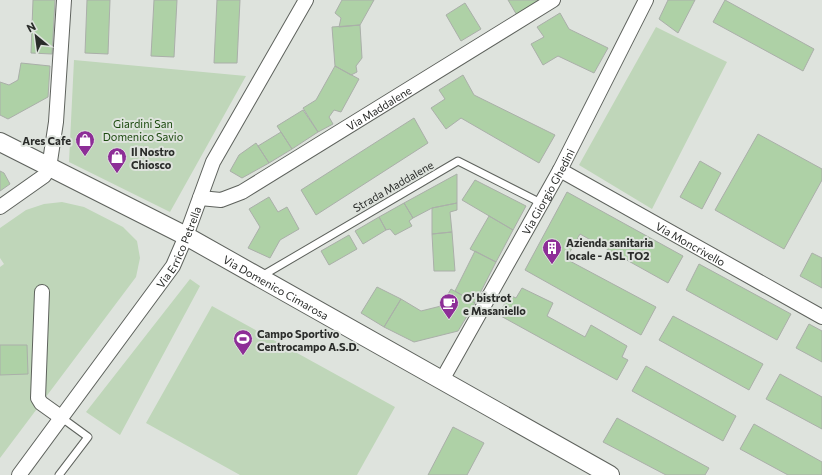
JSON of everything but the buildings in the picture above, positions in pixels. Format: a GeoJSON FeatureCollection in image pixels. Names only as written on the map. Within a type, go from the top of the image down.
{"type":"FeatureCollection","features":[{"type":"Feature","properties":{"kind":"street"},"geometry":{"type":"LineString","coordinates":[[0,207],[44,176],[49,168],[56,122],[64,0]]}},
{"type":"Feature","properties":{"kind":"street","name":"Via Errico Petrella"},"geometry":{"type":"LineString","coordinates":[[19,475],[173,266],[186,236],[213,162],[306,0]]}},
{"type":"Feature","properties":{"kind":"street","name":"Via Maddalene"},"geometry":{"type":"LineString","coordinates":[[200,198],[221,200],[242,192],[553,0]]}},
{"type":"Feature","properties":{"kind":"street","name":"Via Giorgio Ghedini"},"geometry":{"type":"LineString","coordinates":[[442,380],[560,170],[646,0]]}},
{"type":"Feature","properties":{"kind":"street","name":"Via Domenico Cimarosa"},"geometry":{"type":"LineString","coordinates":[[0,142],[186,236],[610,475]]}},
{"type":"Feature","properties":{"kind":"street","name":"Via Moncrivello"},"geometry":{"type":"LineString","coordinates":[[560,170],[822,317]]}},
{"type":"Feature","properties":{"kind":"street"},"geometry":{"type":"LineString","coordinates":[[42,292],[38,398],[41,403],[62,418]]}},
{"type":"Feature","properties":{"kind":"lane","name":"Strada Maddalene"},"geometry":{"type":"LineString","coordinates":[[260,277],[458,161],[542,202]]}},
{"type":"Feature","properties":{"kind":"lane"},"geometry":{"type":"LineString","coordinates":[[59,475],[88,437],[62,418]]}},
{"type":"Feature","properties":{"kind":"green space"},"geometry":{"type":"Polygon","coordinates":[[[656,27],[727,62],[652,209],[579,165],[656,27]]]}},
{"type":"Feature","properties":{"kind":"green space","name":"Giardini San Domenico Savio"},"geometry":{"type":"Polygon","coordinates":[[[74,60],[246,76],[170,212],[69,162],[74,60]]]}},
{"type":"Feature","properties":{"kind":"green space"},"geometry":{"type":"Polygon","coordinates":[[[62,202],[84,207],[123,227],[137,241],[140,258],[136,277],[0,458],[0,267],[4,264],[0,258],[0,228],[26,210],[44,204],[62,202]]]}},
{"type":"Feature","properties":{"kind":"green space"},"geometry":{"type":"Polygon","coordinates":[[[190,279],[200,286],[120,435],[86,412],[190,279]]]}},
{"type":"Feature","properties":{"kind":"green space","name":"Campo Sportivo Centrocampo A.S.D."},"geometry":{"type":"Polygon","coordinates":[[[212,306],[395,407],[357,475],[240,475],[146,423],[212,306]]]}},
{"type":"Feature","properties":{"kind":"place","name":"Ares Cafe"},"geometry":{"type":"Point","coordinates":[85,157]}},
{"type":"Feature","properties":{"kind":"place","name":"Il Nostro Chiosco"},"geometry":{"type":"Point","coordinates":[117,174]}},
{"type":"Feature","properties":{"kind":"place","name":"Azienda sanitaria locale - ASL TO2"},"geometry":{"type":"Point","coordinates":[552,265]}},
{"type":"Feature","properties":{"kind":"place","name":"O' bistrot e Masaniello"},"geometry":{"type":"Point","coordinates":[449,320]}},
{"type":"Feature","properties":{"kind":"place","name":"Campo Sportivo Centrocampo A.S.D."},"geometry":{"type":"Point","coordinates":[243,356]}}]}
